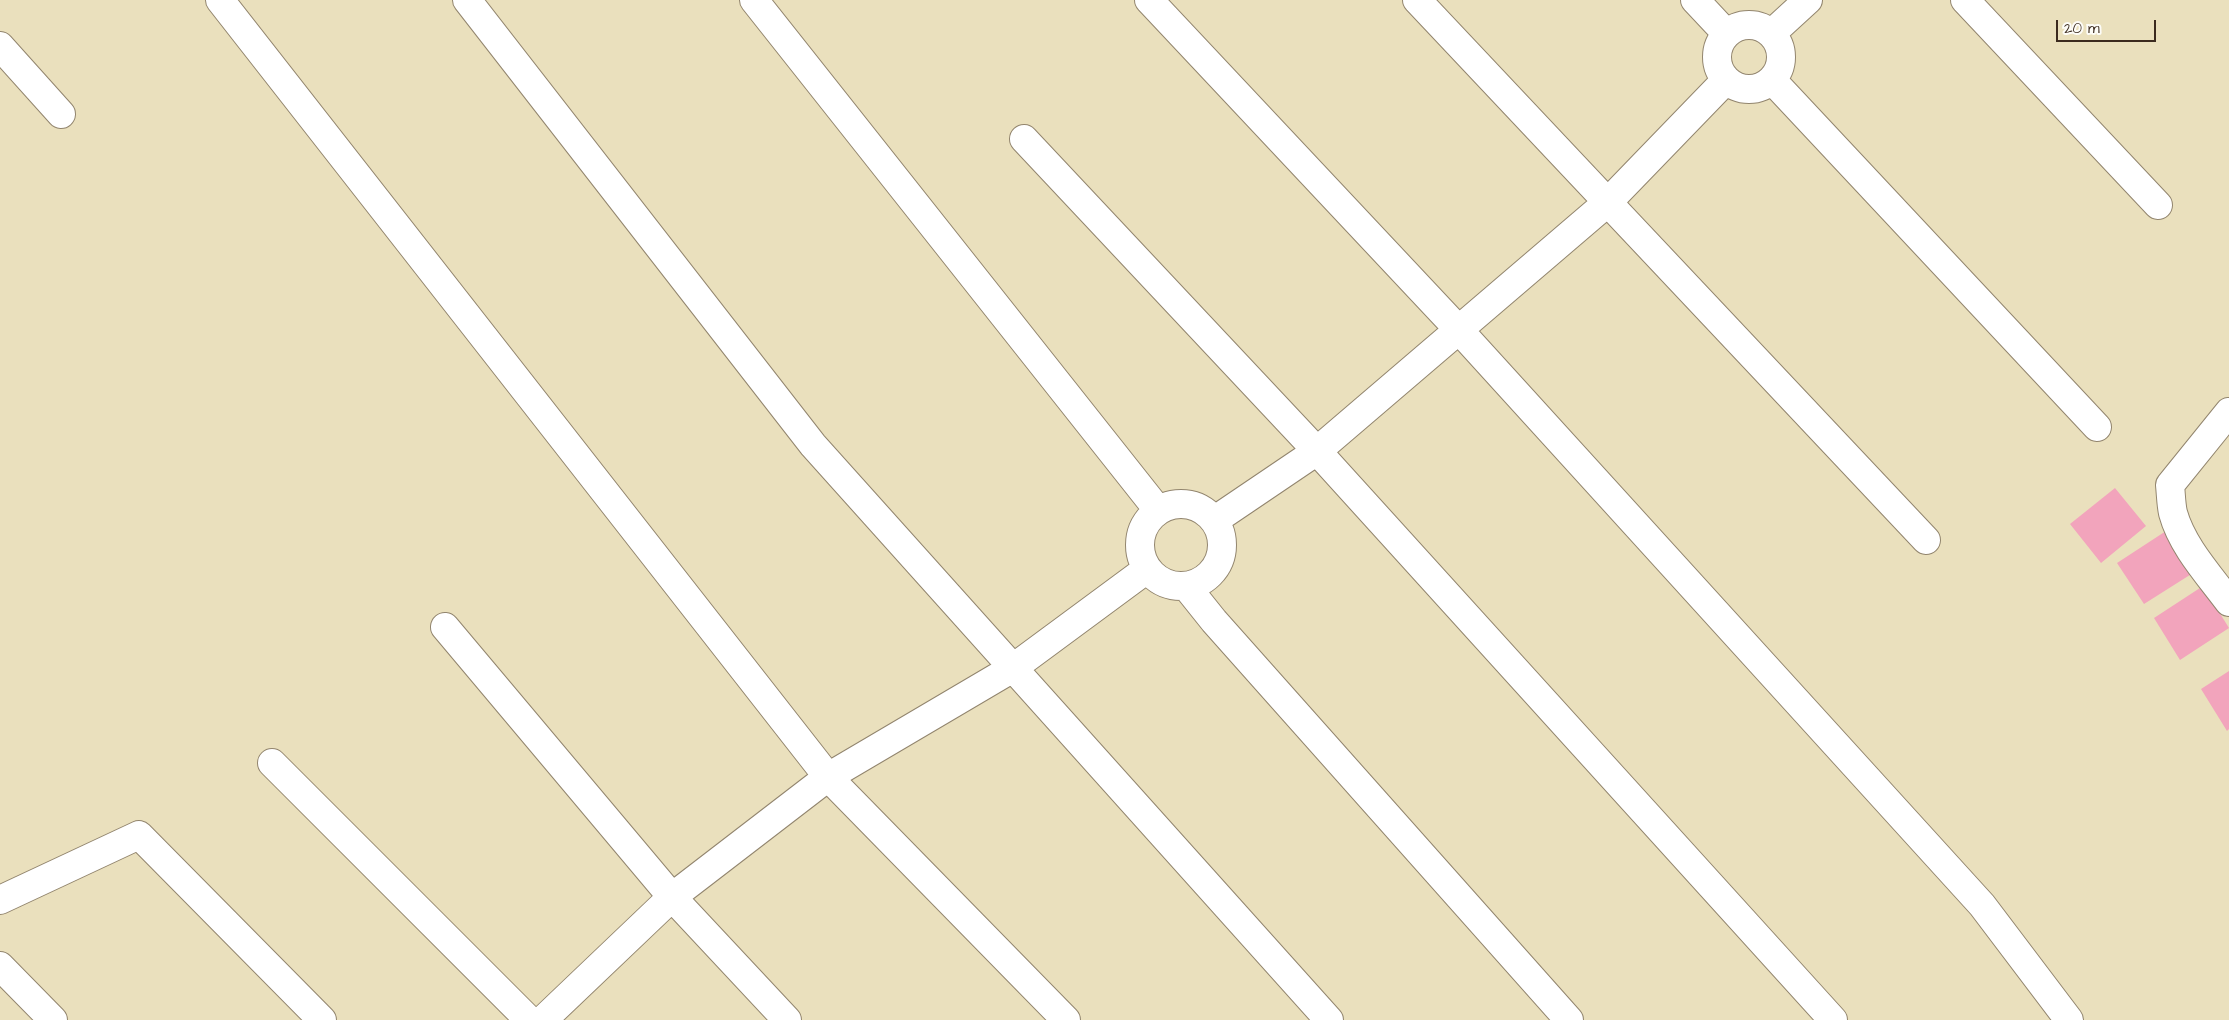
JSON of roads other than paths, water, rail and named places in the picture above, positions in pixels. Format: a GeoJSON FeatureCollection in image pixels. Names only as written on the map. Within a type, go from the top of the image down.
{"type":"FeatureCollection","features":[{"type":"Feature","properties":{"kind":"street"},"geometry":{"type":"LineString","coordinates":[[220,0],[828,777],[1066,1020]]}},
{"type":"Feature","properties":{"kind":"street"},"geometry":{"type":"LineString","coordinates":[[467,0],[813,445],[1329,1020]]}},
{"type":"Feature","properties":{"kind":"street"},"geometry":{"type":"LineString","coordinates":[[754,0],[1158,510]]}},
{"type":"Feature","properties":{"kind":"street"},"geometry":{"type":"LineString","coordinates":[[1149,0],[1458,330],[1982,905],[2069,1020]]}},
{"type":"Feature","properties":{"kind":"street"},"geometry":{"type":"LineString","coordinates":[[1417,0],[1926,540]]}},
{"type":"Feature","properties":{"kind":"street"},"geometry":{"type":"LineString","coordinates":[[1695,0],[1726,33]]}},
{"type":"Feature","properties":{"kind":"street"},"geometry":{"type":"LineString","coordinates":[[1772,33],[1808,0]]}},
{"type":"Feature","properties":{"kind":"street"},"geometry":{"type":"LineString","coordinates":[[1965,0],[2158,205]]}},
{"type":"Feature","properties":{"kind":"street"},"geometry":{"type":"LineString","coordinates":[[1749,24],[1762,26],[1772,33],[1780,44],[1782,57],[1780,70],[1772,80],[1762,87],[1749,89],[1737,87],[1726,80],[1719,69],[1717,57],[1720,44],[1726,33],[1737,27],[1749,24]]}},
{"type":"Feature","properties":{"kind":"street"},"geometry":{"type":"LineString","coordinates":[[0,46],[61,114]]}},
{"type":"Feature","properties":{"kind":"street"},"geometry":{"type":"LineString","coordinates":[[1215,520],[1317,452],[1608,202],[1726,80]]}},
{"type":"Feature","properties":{"kind":"street"},"geometry":{"type":"LineString","coordinates":[[1772,80],[2096,427]]}},
{"type":"Feature","properties":{"kind":"street"},"geometry":{"type":"LineString","coordinates":[[1024,139],[1317,452],[1833,1020]]}},
{"type":"Feature","properties":{"kind":"street"},"geometry":{"type":"LineString","coordinates":[[2229,412],[2170,485],[2172,512],[2180,529],[2193,552],[2229,602]]}},
{"type":"Feature","properties":{"kind":"street"},"geometry":{"type":"LineString","coordinates":[[1178,503],[1185,504],[1199,507],[1215,520],[1222,536],[1222,554],[1215,569],[1202,581],[1186,586],[1171,585],[1158,579],[1147,569],[1140,554],[1140,537],[1146,521],[1158,510],[1178,503]]}},
{"type":"Feature","properties":{"kind":"street"},"geometry":{"type":"LineString","coordinates":[[543,1020],[672,897],[828,777],[1013,668],[1147,569]]}},
{"type":"Feature","properties":{"kind":"street"},"geometry":{"type":"LineString","coordinates":[[1186,586],[1214,621],[1569,1020]]}},
{"type":"Feature","properties":{"kind":"street"},"geometry":{"type":"LineString","coordinates":[[446,627],[672,897],[787,1020]]}},
{"type":"Feature","properties":{"kind":"street"},"geometry":{"type":"LineString","coordinates":[[272,763],[529,1020]]}},
{"type":"Feature","properties":{"kind":"street"},"geometry":{"type":"LineString","coordinates":[[0,900],[138,835],[322,1020]]}},
{"type":"Feature","properties":{"kind":"street"},"geometry":{"type":"LineString","coordinates":[[0,966],[53,1020]]}}]}
